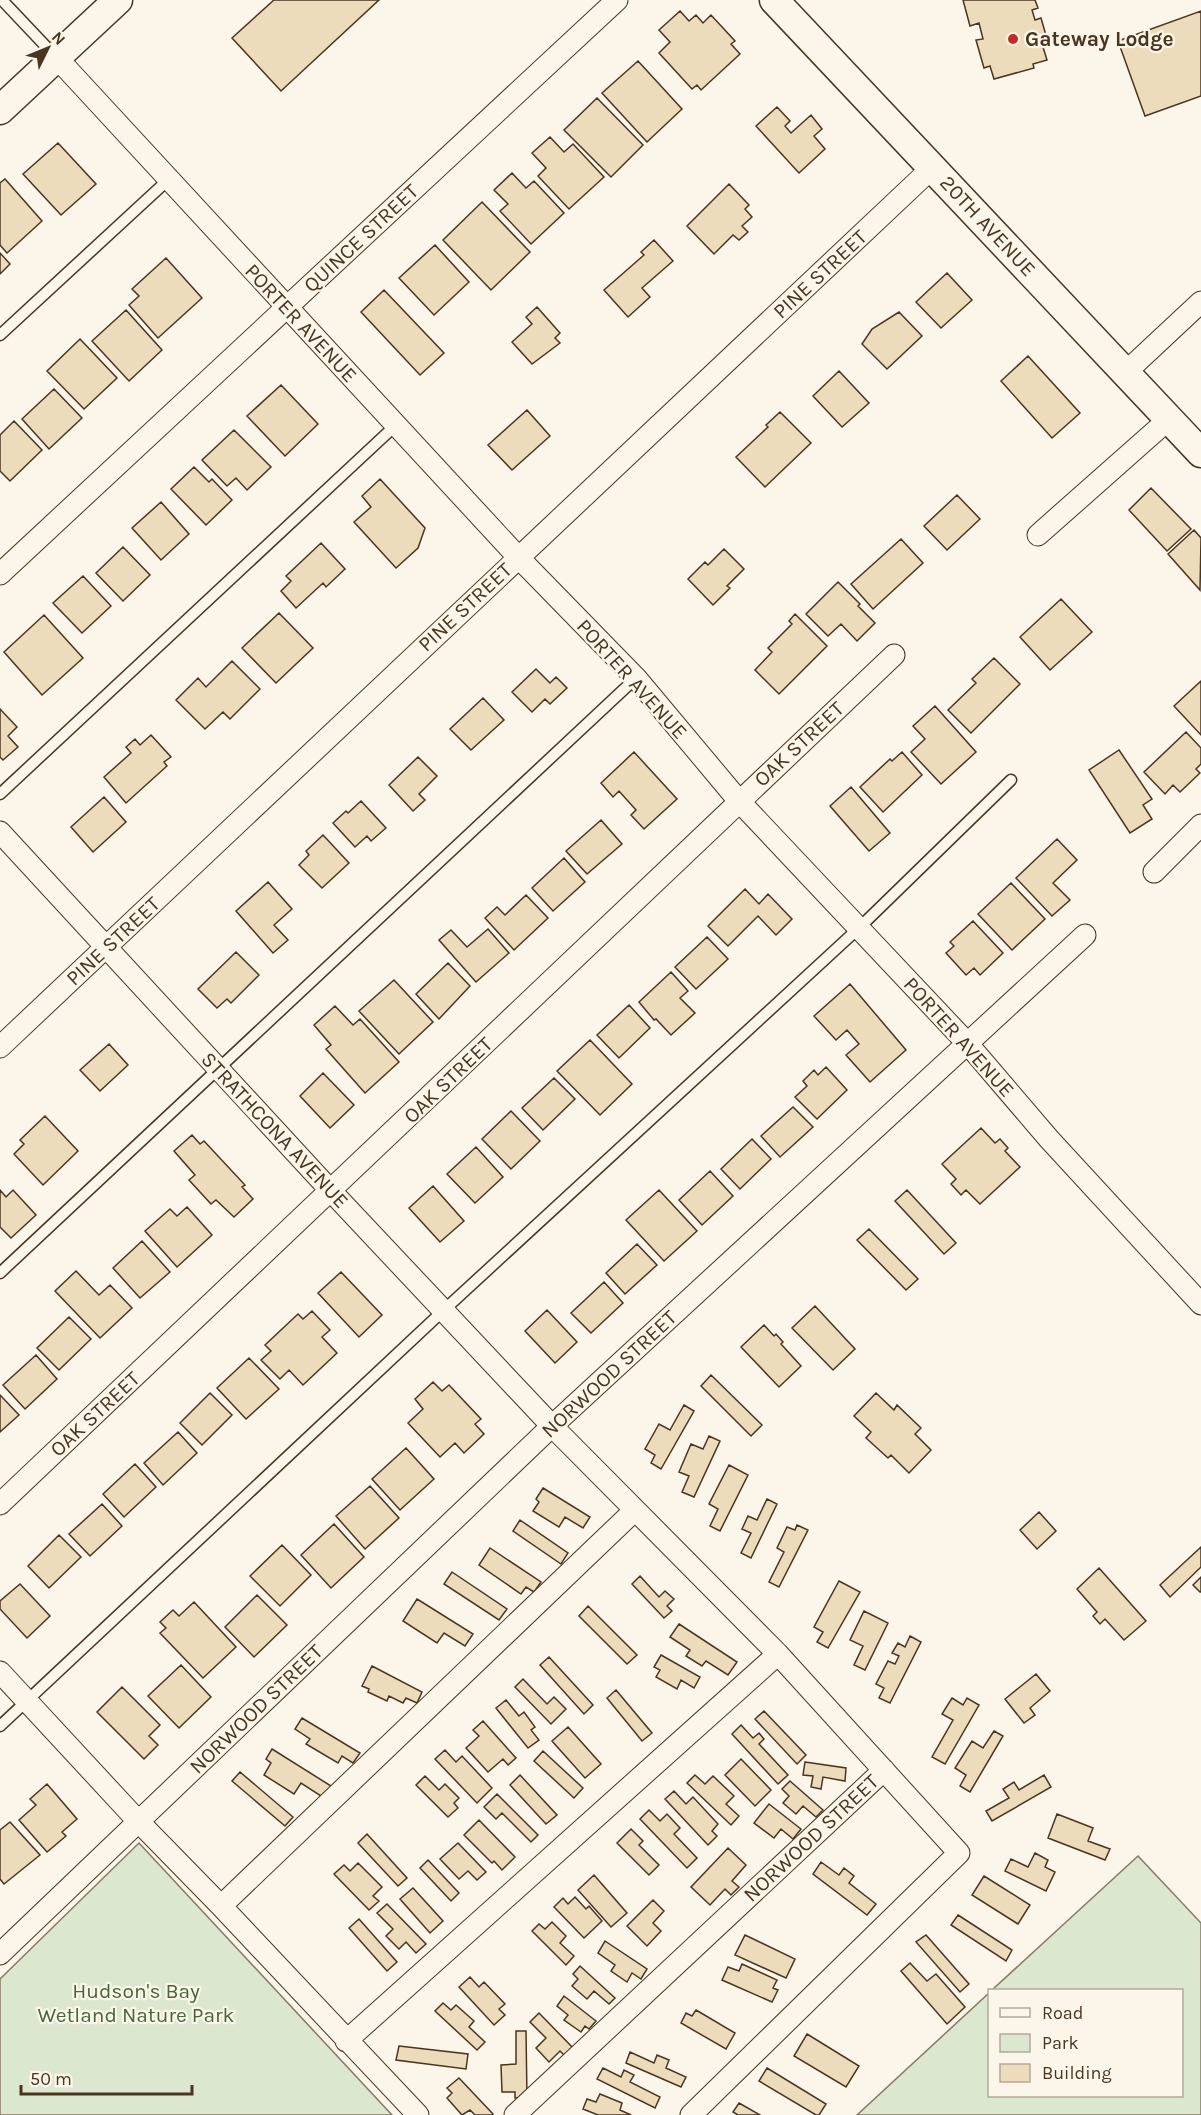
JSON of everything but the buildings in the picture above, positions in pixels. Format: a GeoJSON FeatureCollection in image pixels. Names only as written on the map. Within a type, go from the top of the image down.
{"type":"FeatureCollection","features":[{"type":"Feature","properties":{"kind":"street"},"geometry":{"type":"LineString","coordinates":[[0,110],[118,0]]}},
{"type":"Feature","properties":{"kind":"street","name":"QUINCE STREET"},"geometry":{"type":"LineString","coordinates":[[0,574],[617,0]]}},
{"type":"Feature","properties":{"kind":"street","name":"20TH AVENUE"},"geometry":{"type":"LineString","coordinates":[[774,0],[1201,453]]}},
{"type":"Feature","properties":{"kind":"street","name":"PORTER AVENUE"},"geometry":{"type":"LineString","coordinates":[[57,58],[518,557],[636,678],[739,801],[967,1043],[1049,1139],[1201,1304]]}},
{"type":"Feature","properties":{"kind":"street","name":"PINE STREET"},"geometry":{"type":"LineString","coordinates":[[0,1047],[933,167]]}},
{"type":"Feature","properties":{"kind":"street"},"geometry":{"type":"LineString","coordinates":[[1126,372],[1201,302]]}},
{"type":"Feature","properties":{"kind":"street"},"geometry":{"type":"LineString","coordinates":[[1038,535],[1169,419]]}},
{"type":"Feature","properties":{"kind":"street","name":"OAK STREET"},"geometry":{"type":"LineString","coordinates":[[0,1504],[894,655]]}},
{"type":"Feature","properties":{"kind":"street"},"geometry":{"type":"LineString","coordinates":[[1154,872],[1201,825]]}},
{"type":"Feature","properties":{"kind":"street","name":"STRATHCONA AVENUE"},"geometry":{"type":"LineString","coordinates":[[0,832],[331,1191],[552,1426],[778,1654],[884,1770]]}},
{"type":"Feature","properties":{"kind":"street","name":"NORWOOD STREET"},"geometry":{"type":"LineString","coordinates":[[0,1954],[552,1426],[1085,935]]}},
{"type":"Feature","properties":{"kind":"street"},"geometry":{"type":"LineString","coordinates":[[221,1906],[635,1510]]}},
{"type":"Feature","properties":{"kind":"street"},"geometry":{"type":"LineString","coordinates":[[346,2041],[778,1654]]}},
{"type":"Feature","properties":{"kind":"street"},"geometry":{"type":"LineString","coordinates":[[0,1672],[138,1821],[418,2115]]}},
{"type":"Feature","properties":{"kind":"street","name":"NORWOOD STREET"},"geometry":{"type":"LineString","coordinates":[[514,2115],[884,1770],[959,1853],[691,2115]]}},
{"type":"Feature","properties":{"kind":"lane"},"geometry":{"type":"LineString","coordinates":[[2,0],[57,58]]}},
{"type":"Feature","properties":{"kind":"lane"},"geometry":{"type":"LineString","coordinates":[[0,335],[168,180]]}},
{"type":"Feature","properties":{"kind":"lane"},"geometry":{"type":"LineString","coordinates":[[0,794],[397,424]]}},
{"type":"Feature","properties":{"kind":"lane"},"geometry":{"type":"LineString","coordinates":[[0,1273],[636,678]]}},
{"type":"Feature","properties":{"kind":"lane"},"geometry":{"type":"LineString","coordinates":[[0,1726],[444,1310],[860,927],[1011,780]]}},
{"type":"Feature","properties":{"kind":"green space","name":"Hudson's Bay Wetland Nature Park"},"geometry":{"type":"Polygon","coordinates":[[[139,1843],[392,2115],[0,2115],[0,1979],[139,1843]]]}},
{"type":"Feature","properties":{"kind":"green space"},"geometry":{"type":"Polygon","coordinates":[[[1138,1856],[1201,1923],[1201,2115],[857,2115],[988,1994],[988,2097],[1183,2097],[1183,1989],[993,1989],[1138,1856]]]}},
{"type":"Feature","properties":{"kind":"place","name":"Gateway Lodge"},"geometry":{"type":"Point","coordinates":[1013,39]}}]}
